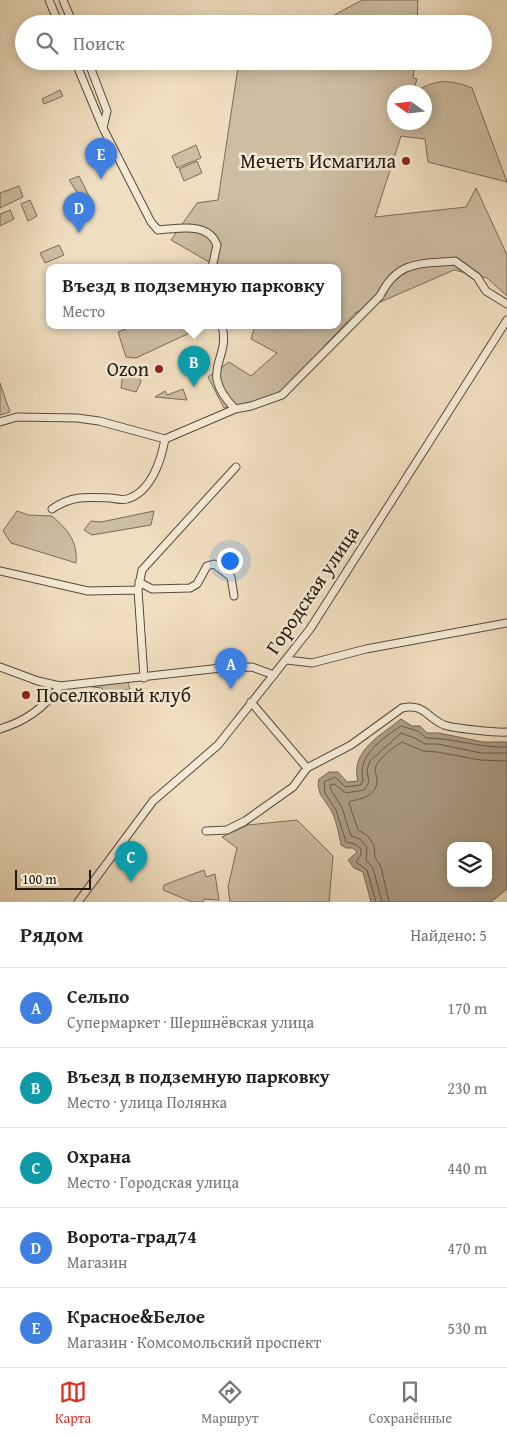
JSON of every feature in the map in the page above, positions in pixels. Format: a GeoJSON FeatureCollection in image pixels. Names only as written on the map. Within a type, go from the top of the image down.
{"type":"FeatureCollection","features":[{"type":"Feature","properties":{"kind":"street"},"geometry":{"type":"LineString","coordinates":[[49,0],[55,15]]}},
{"type":"Feature","properties":{"kind":"street"},"geometry":{"type":"LineString","coordinates":[[63,0],[69,15]]}},
{"type":"Feature","properties":{"kind":"street"},"geometry":{"type":"LineString","coordinates":[[79,70],[103,128],[151,222],[158,230],[188,226],[209,234],[217,245],[213,264]]}},
{"type":"Feature","properties":{"kind":"street"},"geometry":{"type":"LineString","coordinates":[[92,70],[106,104],[107,117],[103,128]]}},
{"type":"Feature","properties":{"kind":"street"},"geometry":{"type":"LineString","coordinates":[[95,109],[102,110],[106,104]]}},
{"type":"Feature","properties":{"kind":"street"},"geometry":{"type":"LineString","coordinates":[[0,422],[17,417],[77,418],[99,421],[165,439],[235,409],[251,406],[282,395],[380,296],[388,279],[412,264],[455,261],[477,277],[486,291],[507,304]]}},
{"type":"Feature","properties":{"kind":"street","name":"Городская улица"},"geometry":{"type":"LineString","coordinates":[[78,902],[153,801],[218,745],[310,629],[507,320]]}},
{"type":"Feature","properties":{"kind":"street"},"geometry":{"type":"LineString","coordinates":[[223,329],[224,334],[216,364],[218,387],[235,409]]}},
{"type":"Feature","properties":{"kind":"street"},"geometry":{"type":"LineString","coordinates":[[52,509],[64,500],[79,497],[127,499],[144,488],[157,467],[165,439]]}},
{"type":"Feature","properties":{"kind":"street"},"geometry":{"type":"LineString","coordinates":[[144,678],[138,590],[142,570],[236,467]]}},
{"type":"Feature","properties":{"kind":"street"},"geometry":{"type":"LineString","coordinates":[[139,582],[152,589],[190,588],[197,584],[207,566],[214,564],[232,580],[234,596]]}},
{"type":"Feature","properties":{"kind":"street"},"geometry":{"type":"LineString","coordinates":[[0,571],[88,591],[138,590]]}},
{"type":"Feature","properties":{"kind":"street"},"geometry":{"type":"LineString","coordinates":[[287,660],[312,662],[366,649],[507,623]]}},
{"type":"Feature","properties":{"kind":"street"},"geometry":{"type":"LineString","coordinates":[[0,667],[38,681],[60,686],[246,667],[274,675]]}},
{"type":"Feature","properties":{"kind":"street"},"geometry":{"type":"LineString","coordinates":[[0,729],[28,717],[40,709],[60,686]]}},
{"type":"Feature","properties":{"kind":"street"},"geometry":{"type":"LineString","coordinates":[[251,702],[307,768]]}},
{"type":"Feature","properties":{"kind":"street"},"geometry":{"type":"LineString","coordinates":[[206,831],[227,830],[245,821],[293,788],[307,768],[351,746],[402,708],[412,706],[424,710],[444,725],[507,732]]}},
{"type":"Feature","properties":{"kind":"shaded area"},"geometry":{"type":"Polygon","coordinates":[[[362,0],[418,0],[417,15],[334,15],[362,0]]]}},
{"type":"Feature","properties":{"kind":"shaded area"},"geometry":{"type":"Polygon","coordinates":[[[238,70],[414,70],[413,78],[417,79],[415,85],[387,85],[387,130],[432,130],[432,85],[429,85],[449,82],[472,88],[507,182],[428,162],[425,139],[401,136],[375,217],[466,207],[476,188],[507,255],[507,296],[487,278],[454,270],[355,313],[341,328],[341,264],[213,264],[171,240],[197,203],[218,200],[238,70]]]}},
{"type":"Feature","properties":{"kind":"shaded area"},"geometry":{"type":"Polygon","coordinates":[[[60,90],[63,96],[44,104],[42,99],[60,90]]]}},
{"type":"Feature","properties":{"kind":"shaded area"},"geometry":{"type":"Polygon","coordinates":[[[196,145],[201,158],[177,168],[172,156],[196,145]]]}},
{"type":"Feature","properties":{"kind":"shaded area"},"geometry":{"type":"Polygon","coordinates":[[[197,161],[202,173],[184,181],[179,169],[197,161]]]}},
{"type":"Feature","properties":{"kind":"shaded area"},"geometry":{"type":"Polygon","coordinates":[[[79,176],[94,206],[88,209],[69,180],[79,176]]]}},
{"type":"Feature","properties":{"kind":"shaded area"},"geometry":{"type":"Polygon","coordinates":[[[19,186],[23,197],[0,208],[0,193],[19,186]]]}},
{"type":"Feature","properties":{"kind":"shaded area"},"geometry":{"type":"Polygon","coordinates":[[[30,200],[37,216],[28,221],[21,204],[30,200]]]}},
{"type":"Feature","properties":{"kind":"shaded area"},"geometry":{"type":"Polygon","coordinates":[[[10,210],[14,219],[0,226],[0,214],[10,210]]]}},
{"type":"Feature","properties":{"kind":"shaded area"},"geometry":{"type":"Polygon","coordinates":[[[59,245],[64,255],[45,263],[40,253],[59,245]]]}},
{"type":"Feature","properties":{"kind":"shaded area"},"geometry":{"type":"Polygon","coordinates":[[[126,329],[193,329],[194,331],[136,358],[126,357],[118,332],[126,329]]]}},
{"type":"Feature","properties":{"kind":"shaded area"},"geometry":{"type":"Polygon","coordinates":[[[254,329],[340,329],[277,398],[224,408],[208,377],[229,362],[251,376],[277,353],[251,339],[254,329]]]}},
{"type":"Feature","properties":{"kind":"shaded area"},"geometry":{"type":"Polygon","coordinates":[[[124,367],[136,369],[141,382],[136,392],[121,388],[124,367]]]}},
{"type":"Feature","properties":{"kind":"shaded area"},"geometry":{"type":"Polygon","coordinates":[[[0,383],[10,412],[0,415],[0,383]]]}},
{"type":"Feature","properties":{"kind":"shaded area"},"geometry":{"type":"Polygon","coordinates":[[[183,389],[187,400],[155,397],[165,391],[167,395],[183,389]]]}},
{"type":"Feature","properties":{"kind":"shaded area"},"geometry":{"type":"Polygon","coordinates":[[[17,511],[28,515],[52,516],[70,536],[75,548],[76,563],[11,543],[3,531],[17,511]]]}},
{"type":"Feature","properties":{"kind":"shaded area"},"geometry":{"type":"Polygon","coordinates":[[[154,511],[151,525],[92,535],[84,530],[91,521],[101,522],[154,511]]]}},
{"type":"Feature","properties":{"kind":"shaded area"},"geometry":{"type":"Polygon","coordinates":[[[127,680],[130,689],[106,693],[102,688],[92,687],[92,683],[127,680]]]}},
{"type":"Feature","properties":{"kind":"shaded area"},"geometry":{"type":"Polygon","coordinates":[[[297,820],[333,856],[329,902],[230,902],[228,887],[237,848],[222,837],[248,825],[297,820]]]}},
{"type":"Feature","properties":{"kind":"shaded area"},"geometry":{"type":"Polygon","coordinates":[[[204,870],[206,877],[215,874],[219,900],[204,899],[203,902],[192,902],[163,890],[164,885],[204,870]]]}},
{"type":"Feature","properties":{"kind":"water"},"geometry":{"type":"Polygon","coordinates":[[[401,719],[412,726],[420,726],[427,733],[439,733],[483,742],[507,742],[507,889],[491,902],[371,902],[363,872],[354,868],[348,860],[357,852],[353,848],[346,848],[341,845],[331,809],[320,793],[318,784],[319,779],[329,772],[338,772],[347,782],[358,781],[358,761],[376,738],[401,719]]]}},
{"type":"Feature","properties":{"kind":"place","name":"Мечеть Исмагила"},"geometry":{"type":"Point","coordinates":[406,161]}},
{"type":"Feature","properties":{"kind":"place","name":"Красное&Белое"},"geometry":{"type":"Point","coordinates":[101,179]}},
{"type":"Feature","properties":{"kind":"place","name":"Ворота-град74"},"geometry":{"type":"Point","coordinates":[79,233]}},
{"type":"Feature","properties":{"kind":"place","name":"Ozon"},"geometry":{"type":"Point","coordinates":[159,369]}},
{"type":"Feature","properties":{"kind":"place","name":"Въезд в подземную парковку"},"geometry":{"type":"Point","coordinates":[194,387]}},
{"type":"Feature","properties":{"kind":"place","name":"Сельпо"},"geometry":{"type":"Point","coordinates":[231,689]}},
{"type":"Feature","properties":{"kind":"place","name":"Поселковый клуб"},"geometry":{"type":"Point","coordinates":[26,695]}},
{"type":"Feature","properties":{"kind":"place","name":"Охрана"},"geometry":{"type":"Point","coordinates":[131,882]}}]}
